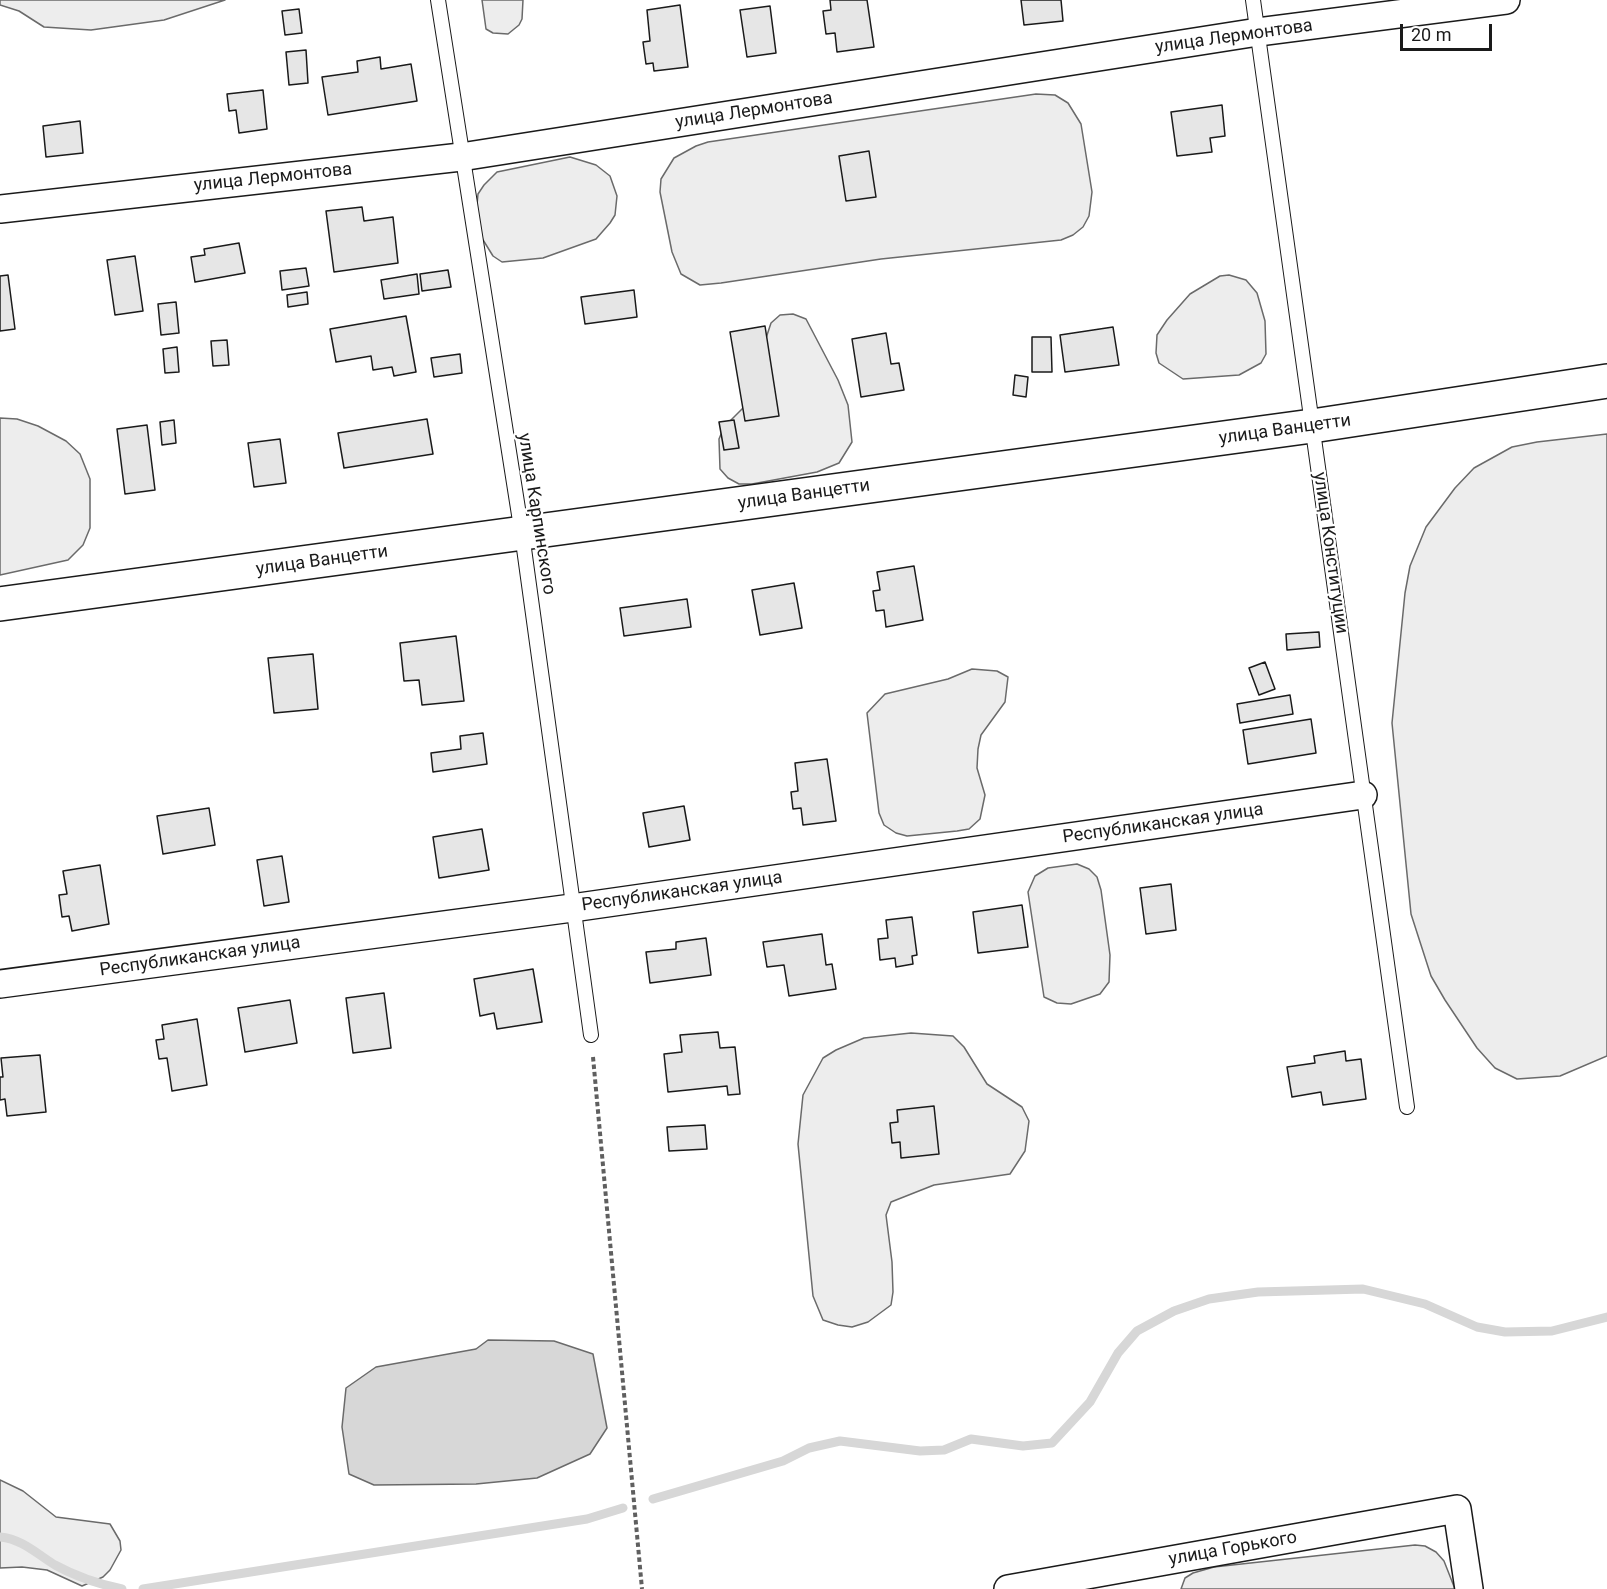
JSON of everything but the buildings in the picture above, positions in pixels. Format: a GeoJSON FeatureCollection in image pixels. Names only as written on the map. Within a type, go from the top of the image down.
{"type":"FeatureCollection","features":[{"type":"Feature","properties":{"kind":"street","name":"улица Лермонтова"},"geometry":{"type":"LineString","coordinates":[[0,209],[461,157],[1258,32],[1506,0]]}},
{"type":"Feature","properties":{"kind":"street","name":"улица Ванцетти"},"geometry":{"type":"LineString","coordinates":[[0,604],[1312,426],[1607,381]]}},
{"type":"Feature","properties":{"kind":"street","name":"Республиканская улица"},"geometry":{"type":"LineString","coordinates":[[0,984],[572,908],[1364,795]]}},
{"type":"Feature","properties":{"kind":"street","name":"улица Горького"},"geometry":{"type":"LineString","coordinates":[[1008,1589],[1457,1509],[1469,1589]]}},
{"type":"Feature","properties":{"kind":"lane","name":"улица Карпинского"},"geometry":{"type":"LineString","coordinates":[[438,0],[522,534],[591,1035]]}},
{"type":"Feature","properties":{"kind":"lane","name":"улица Конституции"},"geometry":{"type":"LineString","coordinates":[[1253,0],[1407,1107]]}},
{"type":"Feature","properties":{"kind":"path"},"geometry":{"type":"LineString","coordinates":[[591,1035],[642,1589]]}},
{"type":"Feature","properties":{"kind":"shaded area"},"geometry":{"type":"Polygon","coordinates":[[[0,0],[225,0],[164,20],[91,30],[44,27],[19,11],[0,5],[0,0]]]}},
{"type":"Feature","properties":{"kind":"shaded area"},"geometry":{"type":"Polygon","coordinates":[[[482,0],[523,0],[522,19],[519,25],[508,34],[493,33],[486,29],[482,0]]]}},
{"type":"Feature","properties":{"kind":"shaded area"},"geometry":{"type":"Polygon","coordinates":[[[1036,94],[1055,95],[1068,103],[1081,124],[1092,192],[1089,216],[1083,227],[1073,235],[1061,240],[881,259],[721,283],[700,285],[681,274],[672,252],[660,192],[661,179],[674,158],[696,146],[708,142],[1036,94]]]}},
{"type":"Feature","properties":{"kind":"shaded area"},"geometry":{"type":"Polygon","coordinates":[[[570,157],[596,165],[610,176],[617,196],[615,215],[610,223],[596,239],[543,258],[502,262],[493,256],[480,235],[476,215],[478,194],[484,185],[497,172],[570,157]]]}},
{"type":"Feature","properties":{"kind":"shaded area"},"geometry":{"type":"Polygon","coordinates":[[[1229,275],[1246,280],[1257,293],[1265,321],[1266,354],[1261,363],[1239,375],[1183,379],[1159,363],[1156,353],[1157,335],[1190,294],[1220,276],[1229,275]]]}},
{"type":"Feature","properties":{"kind":"shaded area"},"geometry":{"type":"Polygon","coordinates":[[[793,314],[806,319],[838,380],[848,405],[852,442],[839,463],[817,472],[752,484],[739,484],[728,478],[720,469],[719,439],[724,427],[743,408],[771,323],[780,315],[793,314]]]}},
{"type":"Feature","properties":{"kind":"shaded area"},"geometry":{"type":"Polygon","coordinates":[[[0,418],[17,419],[38,426],[66,441],[80,454],[90,479],[90,528],[83,545],[68,560],[0,575],[0,418]]]}},
{"type":"Feature","properties":{"kind":"shaded area"},"geometry":{"type":"Polygon","coordinates":[[[1607,434],[1607,1056],[1560,1076],[1517,1079],[1495,1068],[1477,1048],[1445,1000],[1431,976],[1411,914],[1392,723],[1405,593],[1410,566],[1426,527],[1455,488],[1474,468],[1512,447],[1607,434]]]}},
{"type":"Feature","properties":{"kind":"shaded area"},"geometry":{"type":"Polygon","coordinates":[[[972,669],[997,671],[1008,677],[1005,702],[981,735],[978,749],[977,768],[985,795],[980,819],[969,829],[957,831],[907,836],[896,833],[884,825],[879,813],[867,713],[885,694],[948,679],[972,669]]]}},
{"type":"Feature","properties":{"kind":"shaded area"},"geometry":{"type":"Polygon","coordinates":[[[1077,864],[1089,869],[1097,877],[1101,890],[1110,955],[1109,982],[1100,994],[1071,1004],[1057,1003],[1044,997],[1028,892],[1035,876],[1048,868],[1077,864]]]}},
{"type":"Feature","properties":{"kind":"shaded area"},"geometry":{"type":"Polygon","coordinates":[[[911,1033],[953,1036],[964,1047],[987,1084],[1022,1107],[1029,1121],[1025,1151],[1010,1174],[934,1185],[891,1202],[886,1215],[892,1262],[891,1305],[868,1322],[852,1327],[838,1325],[823,1320],[813,1296],[798,1144],[803,1095],[823,1058],[836,1050],[864,1038],[911,1033]]]}},
{"type":"Feature","properties":{"kind":"shaded area"},"geometry":{"type":"Polygon","coordinates":[[[488,1340],[554,1341],[593,1354],[607,1428],[590,1454],[537,1478],[476,1484],[374,1485],[349,1474],[342,1427],[346,1388],[376,1367],[476,1349],[488,1340]]]}},
{"type":"Feature","properties":{"kind":"shaded area"},"geometry":{"type":"Polygon","coordinates":[[[0,1480],[23,1491],[56,1517],[110,1524],[120,1541],[121,1550],[110,1570],[103,1577],[82,1586],[47,1570],[22,1567],[0,1568],[0,1480]]]}},
{"type":"Feature","properties":{"kind":"shaded area"},"geometry":{"type":"Polygon","coordinates":[[[1415,1545],[1425,1546],[1436,1552],[1444,1561],[1455,1589],[1181,1589],[1185,1578],[1193,1573],[1214,1567],[1415,1545]]]}},
{"type":"Feature","properties":{"kind":"waterway"},"geometry":{"type":"LineString","coordinates":[[653,1499],[783,1461],[809,1448],[840,1441],[920,1451],[944,1450],[971,1439],[1023,1446],[1052,1443],[1090,1402],[1118,1353],[1137,1331],[1174,1311],[1209,1299],[1258,1292],[1363,1289],[1425,1304],[1477,1327],[1505,1332],[1552,1331],[1607,1317]]}},
{"type":"Feature","properties":{"kind":"waterway"},"geometry":{"type":"LineString","coordinates":[[143,1589],[587,1519],[623,1508]]}},
{"type":"Feature","properties":{"kind":"waterway"},"geometry":{"type":"LineString","coordinates":[[0,1537],[22,1544],[71,1573],[122,1589]]}}]}
